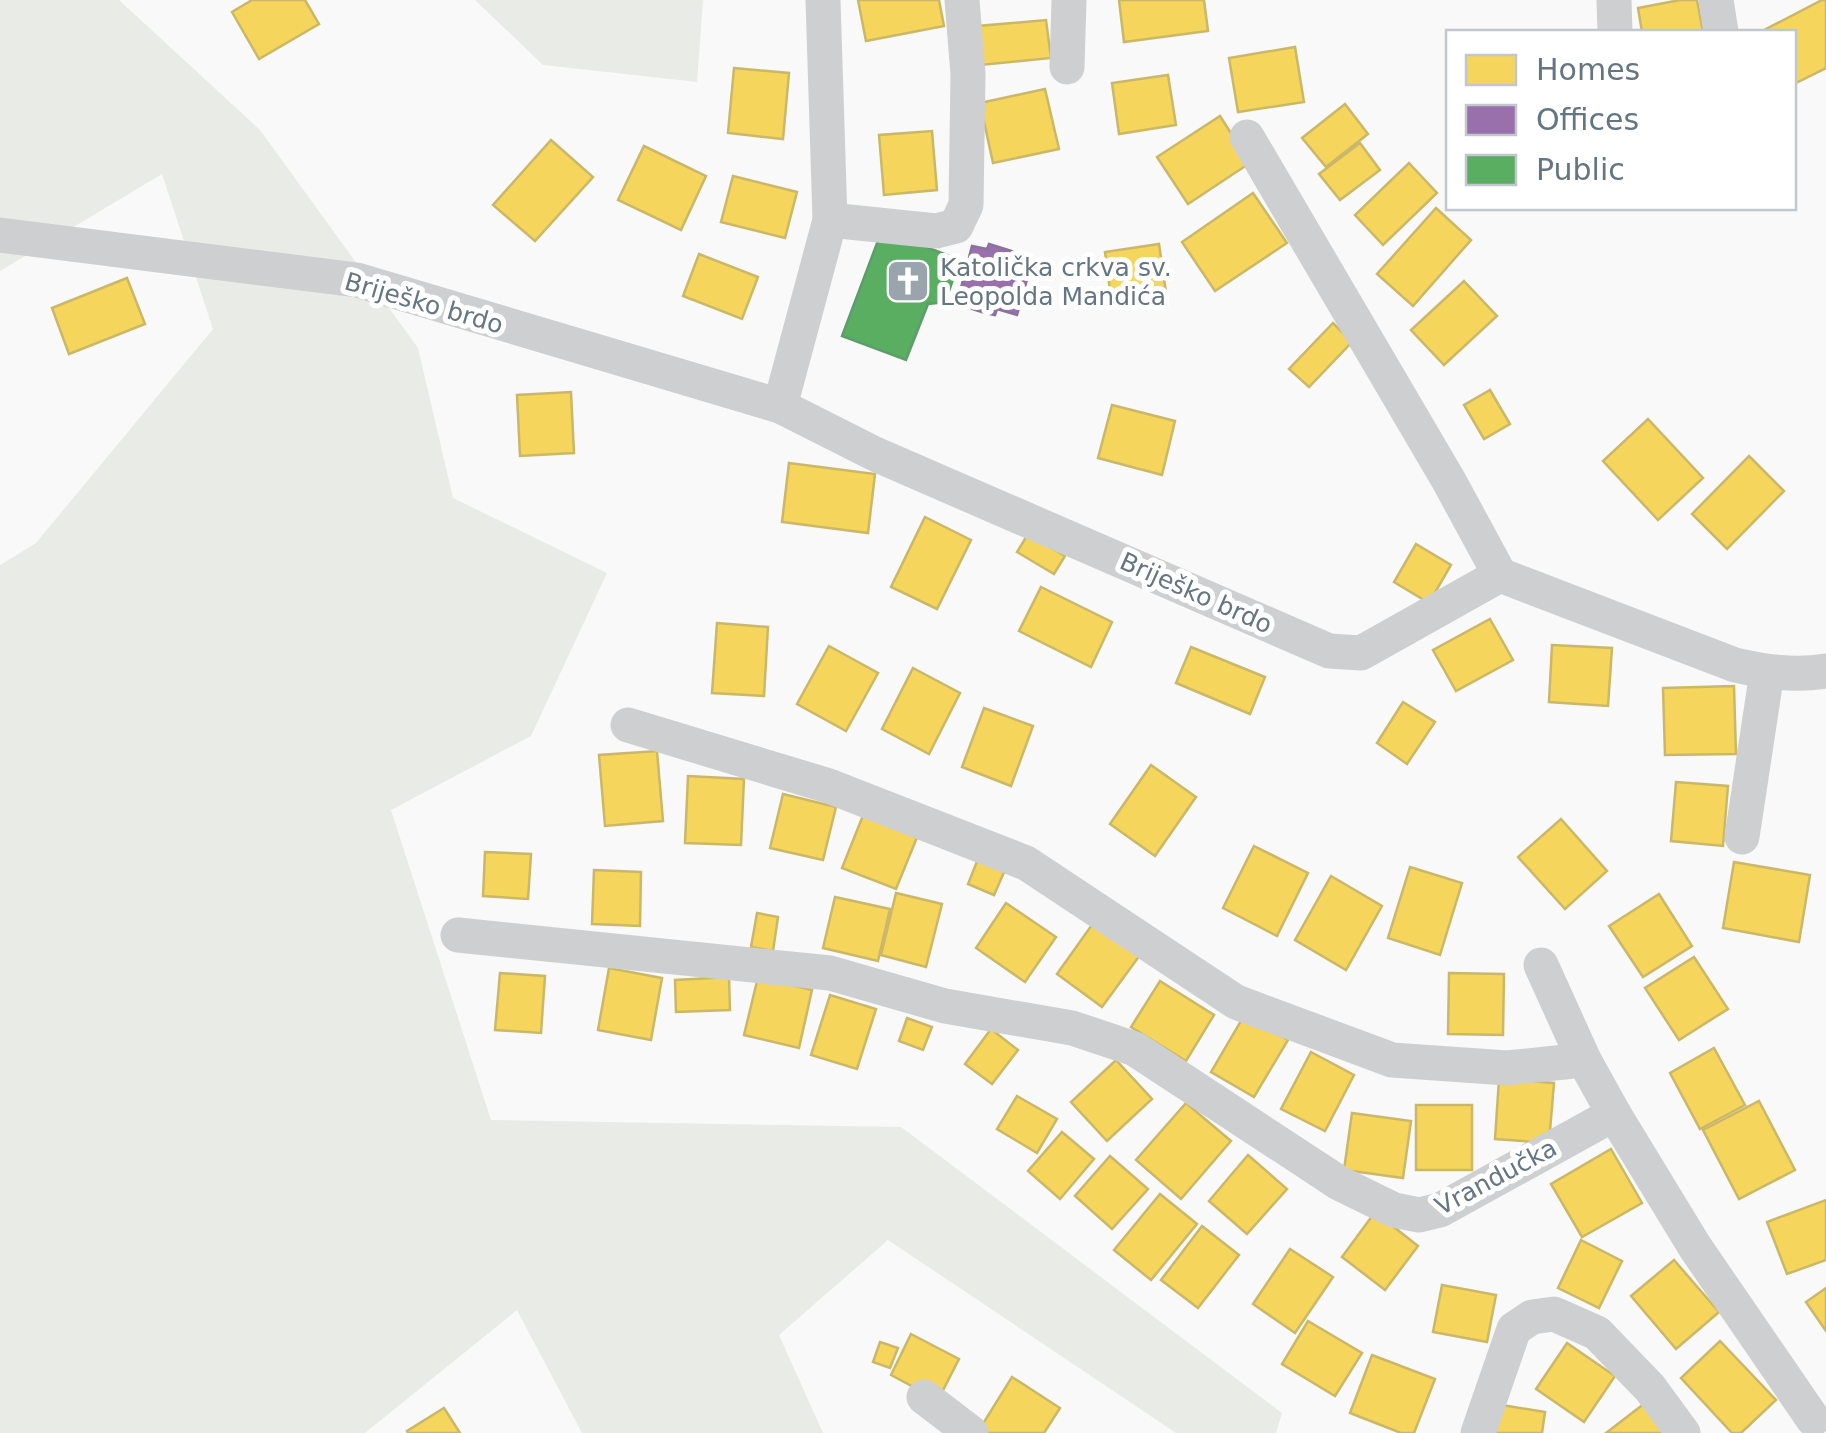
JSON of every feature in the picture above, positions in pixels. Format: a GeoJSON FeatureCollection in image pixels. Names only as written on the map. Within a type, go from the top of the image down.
{"type":"FeatureCollection","features":[{"type":"Feature","properties":{"kind":"street"},"geometry":{"type":"LineString","coordinates":[[780,406],[830,220],[823,0]]}},
{"type":"Feature","properties":{"kind":"street"},"geometry":{"type":"LineString","coordinates":[[830,220],[936,231],[956,226],[966,204],[968,74],[962,0]]}},
{"type":"Feature","properties":{"kind":"street"},"geometry":{"type":"LineString","coordinates":[[1067,67],[1069,0]]}},
{"type":"Feature","properties":{"kind":"street"},"geometry":{"type":"LineString","coordinates":[[1614,0],[1615,30]]}},
{"type":"Feature","properties":{"kind":"street"},"geometry":{"type":"LineString","coordinates":[[1716,0],[1721,30]]}},
{"type":"Feature","properties":{"kind":"street"},"geometry":{"type":"LineString","coordinates":[[1247,138],[1500,575],[1735,665],[1767,672],[1826,671]]}},
{"type":"Feature","properties":{"kind":"street","name":"Briješko brdo"},"geometry":{"type":"LineString","coordinates":[[9,242],[357,280],[780,406],[874,454],[1329,651],[1361,653],[1500,575]]}},
{"type":"Feature","properties":{"kind":"street"},"geometry":{"type":"LineString","coordinates":[[1742,837],[1767,672]]}},
{"type":"Feature","properties":{"kind":"street"},"geometry":{"type":"LineString","coordinates":[[628,725],[829,786],[1026,863],[1236,1002],[1392,1060],[1506,1068],[1584,1060]]}},
{"type":"Feature","properties":{"kind":"street","name":"Vrandučka"},"geometry":{"type":"LineString","coordinates":[[458,935],[830,974],[946,1006],[1072,1028],[1135,1049],[1339,1183],[1394,1210],[1419,1215],[1440,1210],[1614,1114]]}},
{"type":"Feature","properties":{"kind":"street"},"geometry":{"type":"LineString","coordinates":[[1541,965],[1584,1060],[1614,1114],[1809,1422]]}},
{"type":"Feature","properties":{"kind":"street"},"geometry":{"type":"LineString","coordinates":[[1478,1433],[1514,1329],[1532,1317],[1554,1314],[1597,1333],[1650,1388],[1682,1433]]}},
{"type":"Feature","properties":{"kind":"street"},"geometry":{"type":"LineString","coordinates":[[924,1396],[971,1433]]}},
{"type":"Feature","properties":{"kind":"shaded area"},"geometry":{"type":"Polygon","coordinates":[[[0,0],[119,0],[260,130],[418,348],[453,498],[607,573],[531,736],[391,810],[491,1120],[901,1127],[1282,1413],[1276,1433],[1176,1433],[888,1240],[779,1335],[823,1433],[582,1433],[517,1310],[365,1433],[0,1433],[0,565],[36,543],[213,329],[162,174],[0,271],[0,0]]]}},
{"type":"Feature","properties":{"kind":"shaded area"},"geometry":{"type":"Polygon","coordinates":[[[475,0],[703,0],[697,82],[543,65],[475,0]]]}},
{"type":"Feature","properties":{"kind":"building: Homes"},"geometry":{"type":"Polygon","coordinates":[[[252,0],[305,0],[319,24],[259,59],[232,12],[252,0]]]}},
{"type":"Feature","properties":{"kind":"building: Homes"},"geometry":{"type":"Polygon","coordinates":[[[858,0],[939,0],[944,26],[866,41],[858,0]]]}},
{"type":"Feature","properties":{"kind":"building: Homes"},"geometry":{"type":"Polygon","coordinates":[[[1119,0],[1204,0],[1208,31],[1124,42],[1119,0]]]}},
{"type":"Feature","properties":{"kind":"building: Homes"},"geometry":{"type":"Polygon","coordinates":[[[1697,0],[1703,30],[1642,30],[1638,8],[1697,0]]]}},
{"type":"Feature","properties":{"kind":"building: Homes"},"geometry":{"type":"Polygon","coordinates":[[[1826,0],[1826,68],[1796,83],[1796,30],[1766,29],[1826,0]]]}},
{"type":"Feature","properties":{"kind":"building: Homes"},"geometry":{"type":"Polygon","coordinates":[[[1046,20],[1051,58],[981,65],[978,26],[1046,20]]]}},
{"type":"Feature","properties":{"kind":"building: Homes"},"geometry":{"type":"Polygon","coordinates":[[[1295,47],[1304,102],[1238,112],[1229,58],[1295,47]]]}},
{"type":"Feature","properties":{"kind":"building: Homes"},"geometry":{"type":"Polygon","coordinates":[[[734,68],[789,73],[783,139],[728,133],[734,68]]]}},
{"type":"Feature","properties":{"kind":"building: Homes"},"geometry":{"type":"Polygon","coordinates":[[[1168,75],[1176,125],[1119,134],[1112,83],[1168,75]]]}},
{"type":"Feature","properties":{"kind":"building: Homes"},"geometry":{"type":"Polygon","coordinates":[[[1045,89],[1059,149],[993,163],[980,103],[1045,89]]]}},
{"type":"Feature","properties":{"kind":"building: Homes"},"geometry":{"type":"Polygon","coordinates":[[[1345,104],[1368,134],[1326,167],[1302,138],[1345,104]]]}},
{"type":"Feature","properties":{"kind":"building: Homes"},"geometry":{"type":"Polygon","coordinates":[[[1220,116],[1250,163],[1188,204],[1157,157],[1220,116]]]}},
{"type":"Feature","properties":{"kind":"building: Homes"},"geometry":{"type":"Polygon","coordinates":[[[932,131],[937,190],[884,195],[879,135],[932,131]]]}},
{"type":"Feature","properties":{"kind":"building: Homes"},"geometry":{"type":"Polygon","coordinates":[[[551,140],[593,177],[535,241],[493,205],[551,140]]]}},
{"type":"Feature","properties":{"kind":"building: Homes"},"geometry":{"type":"Polygon","coordinates":[[[1360,143],[1380,170],[1340,200],[1319,174],[1360,143]]]}},
{"type":"Feature","properties":{"kind":"building: Homes"},"geometry":{"type":"Polygon","coordinates":[[[644,146],[706,176],[681,230],[618,200],[644,146]]]}},
{"type":"Feature","properties":{"kind":"building: Homes"},"geometry":{"type":"Polygon","coordinates":[[[1409,163],[1437,193],[1383,245],[1355,215],[1409,163]]]}},
{"type":"Feature","properties":{"kind":"building: Homes"},"geometry":{"type":"Polygon","coordinates":[[[733,176],[797,192],[785,238],[721,222],[733,176]]]}},
{"type":"Feature","properties":{"kind":"building: Homes"},"geometry":{"type":"Polygon","coordinates":[[[1253,193],[1287,243],[1215,291],[1182,242],[1253,193]]]}},
{"type":"Feature","properties":{"kind":"building: Homes"},"geometry":{"type":"Polygon","coordinates":[[[1436,208],[1471,240],[1413,306],[1377,274],[1436,208]]]}},
{"type":"Feature","properties":{"kind":"building: Homes"},"geometry":{"type":"Polygon","coordinates":[[[1159,244],[1167,299],[1112,306],[1105,252],[1159,244]]]}},
{"type":"Feature","properties":{"kind":"building: Homes"},"geometry":{"type":"Polygon","coordinates":[[[699,254],[758,277],[742,319],[683,296],[699,254]]]}},
{"type":"Feature","properties":{"kind":"building: Homes"},"geometry":{"type":"Polygon","coordinates":[[[127,278],[145,324],[69,354],[52,308],[127,278]]]}},
{"type":"Feature","properties":{"kind":"building: Homes"},"geometry":{"type":"Polygon","coordinates":[[[1464,281],[1497,316],[1444,365],[1411,330],[1464,281]]]}},
{"type":"Feature","properties":{"kind":"building: Homes"},"geometry":{"type":"Polygon","coordinates":[[[1333,323],[1352,342],[1309,387],[1289,369],[1333,323]]]}},
{"type":"Feature","properties":{"kind":"building: Homes"},"geometry":{"type":"Polygon","coordinates":[[[1490,390],[1510,424],[1484,439],[1464,405],[1490,390]]]}},
{"type":"Feature","properties":{"kind":"building: Homes"},"geometry":{"type":"Polygon","coordinates":[[[571,392],[574,453],[520,456],[517,395],[571,392]]]}},
{"type":"Feature","properties":{"kind":"building: Homes"},"geometry":{"type":"Polygon","coordinates":[[[1112,405],[1175,421],[1162,475],[1098,458],[1112,405]]]}},
{"type":"Feature","properties":{"kind":"building: Homes"},"geometry":{"type":"Polygon","coordinates":[[[1648,419],[1703,478],[1658,520],[1603,461],[1648,419]]]}},
{"type":"Feature","properties":{"kind":"building: Homes"},"geometry":{"type":"Polygon","coordinates":[[[1749,456],[1784,491],[1727,549],[1692,514],[1749,456]]]}},
{"type":"Feature","properties":{"kind":"building: Homes"},"geometry":{"type":"Polygon","coordinates":[[[789,463],[875,474],[868,533],[782,522],[789,463]]]}},
{"type":"Feature","properties":{"kind":"building: Homes"},"geometry":{"type":"Polygon","coordinates":[[[925,517],[971,540],[937,609],[891,587],[925,517]]]}},
{"type":"Feature","properties":{"kind":"building: Homes"},"geometry":{"type":"Polygon","coordinates":[[[1028,534],[1065,556],[1054,574],[1017,552],[1028,534]]]}},
{"type":"Feature","properties":{"kind":"building: Homes"},"geometry":{"type":"Polygon","coordinates":[[[1416,544],[1451,565],[1429,603],[1394,582],[1416,544]]]}},
{"type":"Feature","properties":{"kind":"building: Homes"},"geometry":{"type":"Polygon","coordinates":[[[1041,587],[1112,622],[1091,667],[1019,631],[1041,587]]]}},
{"type":"Feature","properties":{"kind":"building: Homes"},"geometry":{"type":"Polygon","coordinates":[[[1490,619],[1513,660],[1456,691],[1433,650],[1490,619]]]}},
{"type":"Feature","properties":{"kind":"building: Homes"},"geometry":{"type":"Polygon","coordinates":[[[717,623],[768,627],[764,696],[712,693],[717,623]]]}},
{"type":"Feature","properties":{"kind":"building: Homes"},"geometry":{"type":"Polygon","coordinates":[[[1552,645],[1612,648],[1608,706],[1549,702],[1552,645]]]}},
{"type":"Feature","properties":{"kind":"building: Homes"},"geometry":{"type":"Polygon","coordinates":[[[829,646],[878,673],[846,731],[797,704],[829,646]]]}},
{"type":"Feature","properties":{"kind":"building: Homes"},"geometry":{"type":"Polygon","coordinates":[[[1191,647],[1265,677],[1250,714],[1176,683],[1191,647]]]}},
{"type":"Feature","properties":{"kind":"building: Homes"},"geometry":{"type":"Polygon","coordinates":[[[913,668],[960,693],[929,754],[882,729],[913,668]]]}},
{"type":"Feature","properties":{"kind":"building: Homes"},"geometry":{"type":"Polygon","coordinates":[[[1734,686],[1736,754],[1665,755],[1663,688],[1734,686]]]}},
{"type":"Feature","properties":{"kind":"building: Homes"},"geometry":{"type":"Polygon","coordinates":[[[1403,702],[1435,722],[1407,764],[1377,743],[1403,702]]]}},
{"type":"Feature","properties":{"kind":"building: Homes"},"geometry":{"type":"Polygon","coordinates":[[[984,708],[1033,726],[1011,786],[962,767],[984,708]]]}},
{"type":"Feature","properties":{"kind":"building: Homes"},"geometry":{"type":"Polygon","coordinates":[[[657,751],[663,821],[605,826],[599,755],[657,751]]]}},
{"type":"Feature","properties":{"kind":"building: Homes"},"geometry":{"type":"Polygon","coordinates":[[[1151,765],[1196,797],[1155,856],[1110,824],[1151,765]]]}},
{"type":"Feature","properties":{"kind":"building: Homes"},"geometry":{"type":"Polygon","coordinates":[[[688,776],[744,779],[741,845],[685,843],[688,776]]]}},
{"type":"Feature","properties":{"kind":"building: Homes"},"geometry":{"type":"Polygon","coordinates":[[[1676,782],[1728,786],[1723,846],[1671,841],[1676,782]]]}},
{"type":"Feature","properties":{"kind":"building: Homes"},"geometry":{"type":"Polygon","coordinates":[[[783,794],[836,807],[823,860],[770,848],[783,794]]]}},
{"type":"Feature","properties":{"kind":"building: Homes"},"geometry":{"type":"Polygon","coordinates":[[[864,813],[918,835],[896,889],[842,868],[864,813]]]}},
{"type":"Feature","properties":{"kind":"building: Homes"},"geometry":{"type":"Polygon","coordinates":[[[1561,819],[1607,871],[1565,909],[1518,857],[1561,819]]]}},
{"type":"Feature","properties":{"kind":"building: Homes"},"geometry":{"type":"Polygon","coordinates":[[[1254,846],[1308,873],[1277,936],[1223,908],[1254,846]]]}},
{"type":"Feature","properties":{"kind":"building: Homes"},"geometry":{"type":"Polygon","coordinates":[[[982,849],[1009,861],[994,895],[968,884],[982,849]]]}},
{"type":"Feature","properties":{"kind":"building: Homes"},"geometry":{"type":"Polygon","coordinates":[[[485,852],[531,854],[528,899],[483,896],[485,852]]]}},
{"type":"Feature","properties":{"kind":"building: Homes"},"geometry":{"type":"Polygon","coordinates":[[[1734,862],[1810,875],[1799,942],[1723,928],[1734,862]]]}},
{"type":"Feature","properties":{"kind":"building: Homes"},"geometry":{"type":"Polygon","coordinates":[[[1410,867],[1462,883],[1440,955],[1388,938],[1410,867]]]}},
{"type":"Feature","properties":{"kind":"building: Homes"},"geometry":{"type":"Polygon","coordinates":[[[594,870],[641,872],[640,926],[592,924],[594,870]]]}},
{"type":"Feature","properties":{"kind":"building: Homes"},"geometry":{"type":"Polygon","coordinates":[[[1331,876],[1382,906],[1346,970],[1295,940],[1331,876]]]}},
{"type":"Feature","properties":{"kind":"building: Homes"},"geometry":{"type":"Polygon","coordinates":[[[896,893],[942,904],[926,967],[881,955],[896,893]]]}},
{"type":"Feature","properties":{"kind":"building: Homes"},"geometry":{"type":"Polygon","coordinates":[[[1659,894],[1692,946],[1643,977],[1609,926],[1659,894]]]}},
{"type":"Feature","properties":{"kind":"building: Homes"},"geometry":{"type":"Polygon","coordinates":[[[835,897],[890,909],[878,961],[823,948],[835,897]]]}},
{"type":"Feature","properties":{"kind":"building: Homes"},"geometry":{"type":"Polygon","coordinates":[[[1006,903],[1056,937],[1025,982],[976,948],[1006,903]]]}},
{"type":"Feature","properties":{"kind":"building: Homes"},"geometry":{"type":"Polygon","coordinates":[[[757,913],[778,917],[773,951],[751,947],[757,913]]]}},
{"type":"Feature","properties":{"kind":"building: Homes"},"geometry":{"type":"Polygon","coordinates":[[[1094,922],[1140,955],[1102,1007],[1057,974],[1094,922]]]}},
{"type":"Feature","properties":{"kind":"building: Homes"},"geometry":{"type":"Polygon","coordinates":[[[1694,957],[1728,1009],[1679,1040],[1645,988],[1694,957]]]}},
{"type":"Feature","properties":{"kind":"building: Homes"},"geometry":{"type":"Polygon","coordinates":[[[609,968],[662,978],[651,1040],[598,1030],[609,968]]]}},
{"type":"Feature","properties":{"kind":"building: Homes"},"geometry":{"type":"Polygon","coordinates":[[[500,973],[545,976],[541,1033],[495,1030],[500,973]]]}},
{"type":"Feature","properties":{"kind":"building: Homes"},"geometry":{"type":"Polygon","coordinates":[[[1449,973],[1504,974],[1503,1035],[1448,1034],[1449,973]]]}},
{"type":"Feature","properties":{"kind":"building: Homes"},"geometry":{"type":"Polygon","coordinates":[[[729,977],[730,1010],[676,1012],[675,980],[729,977]]]}},
{"type":"Feature","properties":{"kind":"building: Homes"},"geometry":{"type":"Polygon","coordinates":[[[758,977],[812,990],[799,1048],[744,1035],[758,977]]]}},
{"type":"Feature","properties":{"kind":"building: Homes"},"geometry":{"type":"Polygon","coordinates":[[[1160,981],[1214,1015],[1186,1061],[1131,1027],[1160,981]]]}},
{"type":"Feature","properties":{"kind":"building: Homes"},"geometry":{"type":"Polygon","coordinates":[[[830,995],[876,1009],[857,1069],[811,1055],[830,995]]]}},
{"type":"Feature","properties":{"kind":"building: Homes"},"geometry":{"type":"Polygon","coordinates":[[[1245,1014],[1288,1040],[1254,1097],[1211,1072],[1245,1014]]]}},
{"type":"Feature","properties":{"kind":"building: Homes"},"geometry":{"type":"Polygon","coordinates":[[[907,1018],[932,1027],[923,1050],[899,1041],[907,1018]]]}},
{"type":"Feature","properties":{"kind":"building: Homes"},"geometry":{"type":"Polygon","coordinates":[[[991,1029],[1018,1050],[992,1084],[965,1064],[991,1029]]]}},
{"type":"Feature","properties":{"kind":"building: Homes"},"geometry":{"type":"Polygon","coordinates":[[[1714,1048],[1745,1105],[1700,1129],[1670,1073],[1714,1048]]]}},
{"type":"Feature","properties":{"kind":"building: Homes"},"geometry":{"type":"Polygon","coordinates":[[[1311,1052],[1354,1075],[1325,1131],[1281,1109],[1311,1052]]]}},
{"type":"Feature","properties":{"kind":"building: Homes"},"geometry":{"type":"Polygon","coordinates":[[[1116,1060],[1152,1099],[1107,1141],[1071,1102],[1116,1060]]]}},
{"type":"Feature","properties":{"kind":"building: Homes"},"geometry":{"type":"Polygon","coordinates":[[[1499,1079],[1554,1083],[1549,1143],[1495,1139],[1499,1079]]]}},
{"type":"Feature","properties":{"kind":"building: Homes"},"geometry":{"type":"Polygon","coordinates":[[[1017,1096],[1057,1119],[1037,1153],[997,1129],[1017,1096]]]}},
{"type":"Feature","properties":{"kind":"building: Homes"},"geometry":{"type":"Polygon","coordinates":[[[1759,1101],[1795,1170],[1739,1199],[1703,1130],[1759,1101]]]}},
{"type":"Feature","properties":{"kind":"building: Homes"},"geometry":{"type":"Polygon","coordinates":[[[1186,1103],[1231,1141],[1181,1199],[1136,1160],[1186,1103]]]}},
{"type":"Feature","properties":{"kind":"building: Homes"},"geometry":{"type":"Polygon","coordinates":[[[1416,1105],[1472,1105],[1472,1170],[1416,1170],[1416,1105]]]}},
{"type":"Feature","properties":{"kind":"building: Homes"},"geometry":{"type":"Polygon","coordinates":[[[1352,1113],[1411,1121],[1403,1178],[1344,1170],[1352,1113]]]}},
{"type":"Feature","properties":{"kind":"building: Homes"},"geometry":{"type":"Polygon","coordinates":[[[1062,1132],[1094,1159],[1060,1199],[1028,1171],[1062,1132]]]}},
{"type":"Feature","properties":{"kind":"building: Homes"},"geometry":{"type":"Polygon","coordinates":[[[1611,1149],[1642,1203],[1582,1237],[1551,1184],[1611,1149]]]}},
{"type":"Feature","properties":{"kind":"building: Homes"},"geometry":{"type":"Polygon","coordinates":[[[1248,1155],[1287,1189],[1247,1234],[1209,1201],[1248,1155]]]}},
{"type":"Feature","properties":{"kind":"building: Homes"},"geometry":{"type":"Polygon","coordinates":[[[1110,1156],[1148,1189],[1112,1229],[1075,1196],[1110,1156]]]}},
{"type":"Feature","properties":{"kind":"building: Homes"},"geometry":{"type":"Polygon","coordinates":[[[1160,1194],[1197,1224],[1151,1280],[1114,1250],[1160,1194]]]}},
{"type":"Feature","properties":{"kind":"building: Homes"},"geometry":{"type":"Polygon","coordinates":[[[1826,1200],[1826,1260],[1787,1274],[1767,1222],[1826,1200]]]}},
{"type":"Feature","properties":{"kind":"building: Homes"},"geometry":{"type":"Polygon","coordinates":[[[1375,1212],[1418,1246],[1385,1290],[1342,1257],[1375,1212]]]}},
{"type":"Feature","properties":{"kind":"building: Homes"},"geometry":{"type":"Polygon","coordinates":[[[1202,1226],[1239,1255],[1198,1308],[1161,1280],[1202,1226]]]}},
{"type":"Feature","properties":{"kind":"building: Homes"},"geometry":{"type":"Polygon","coordinates":[[[1581,1240],[1622,1261],[1599,1308],[1558,1288],[1581,1240]]]}},
{"type":"Feature","properties":{"kind":"building: Homes"},"geometry":{"type":"Polygon","coordinates":[[[1290,1249],[1333,1277],[1295,1333],[1253,1304],[1290,1249]]]}},
{"type":"Feature","properties":{"kind":"building: Homes"},"geometry":{"type":"Polygon","coordinates":[[[1674,1260],[1719,1312],[1676,1349],[1631,1296],[1674,1260]]]}},
{"type":"Feature","properties":{"kind":"building: Homes"},"geometry":{"type":"Polygon","coordinates":[[[1442,1285],[1496,1295],[1487,1342],[1433,1332],[1442,1285]]]}},
{"type":"Feature","properties":{"kind":"building: Homes"},"geometry":{"type":"Polygon","coordinates":[[[1826,1288],[1826,1331],[1806,1302],[1826,1288]]]}},
{"type":"Feature","properties":{"kind":"building: Homes"},"geometry":{"type":"Polygon","coordinates":[[[1308,1321],[1362,1353],[1335,1396],[1282,1364],[1308,1321]]]}},
{"type":"Feature","properties":{"kind":"building: Homes"},"geometry":{"type":"Polygon","coordinates":[[[911,1334],[959,1359],[938,1400],[891,1375],[911,1334]]]}},
{"type":"Feature","properties":{"kind":"building: Homes"},"geometry":{"type":"Polygon","coordinates":[[[1720,1341],[1776,1400],[1741,1433],[1732,1433],[1681,1378],[1720,1341]]]}},
{"type":"Feature","properties":{"kind":"building: Homes"},"geometry":{"type":"Polygon","coordinates":[[[880,1342],[898,1348],[890,1368],[873,1362],[880,1342]]]}},
{"type":"Feature","properties":{"kind":"building: Homes"},"geometry":{"type":"Polygon","coordinates":[[[1567,1343],[1615,1376],[1584,1422],[1536,1389],[1567,1343]]]}},
{"type":"Feature","properties":{"kind":"building: Homes"},"geometry":{"type":"Polygon","coordinates":[[[1372,1355],[1435,1379],[1414,1433],[1401,1433],[1350,1413],[1372,1355]]]}},
{"type":"Feature","properties":{"kind":"building: Homes"},"geometry":{"type":"Polygon","coordinates":[[[1012,1377],[1060,1408],[1044,1433],[979,1430],[1012,1377]]]}},
{"type":"Feature","properties":{"kind":"building: Homes"},"geometry":{"type":"Polygon","coordinates":[[[1645,1403],[1668,1433],[1606,1433],[1645,1403]]]}},
{"type":"Feature","properties":{"kind":"building: Homes"},"geometry":{"type":"Polygon","coordinates":[[[1496,1404],[1545,1412],[1542,1433],[1491,1433],[1496,1404]]]}},
{"type":"Feature","properties":{"kind":"building: Homes"},"geometry":{"type":"Polygon","coordinates":[[[444,1408],[460,1433],[408,1433],[407,1431],[444,1408]]]}},
{"type":"Feature","properties":{"kind":"building: Offices"},"geometry":{"type":"Polygon","coordinates":[[[989,244],[1032,262],[1017,315],[997,309],[995,315],[985,313],[972,309],[973,303],[958,299],[972,246],[987,249],[989,244]]]}},
{"type":"Feature","properties":{"kind":"building: Public","name":"Katolička crkva sv. Leopolda Mandića"},"geometry":{"type":"Polygon","coordinates":[[[882,230],[960,260],[945,302],[928,304],[906,360],[842,336],[882,230]]]}},
{"type":"Feature","properties":{"kind":"place","name":"Katolička crkva sv. Leopolda Mandića"},"geometry":{"type":"Point","coordinates":[908,281]}}]}
